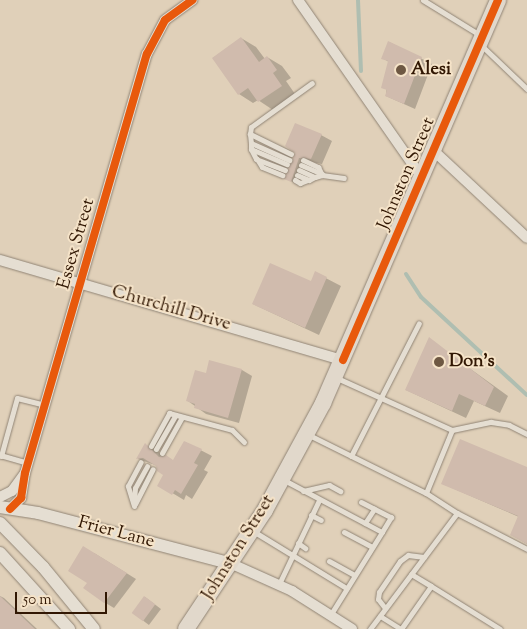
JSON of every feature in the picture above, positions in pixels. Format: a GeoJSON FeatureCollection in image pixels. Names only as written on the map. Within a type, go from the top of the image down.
{"type":"FeatureCollection","features":[{"type":"Feature","properties":{"kind":"main road","name":"Johnston Street"},"geometry":{"type":"LineString","coordinates":[[186,629],[232,564],[252,531],[282,479],[335,377],[498,0]]}},
{"type":"Feature","properties":{"kind":"street","name":"Essex Street"},"geometry":{"type":"LineString","coordinates":[[5,508],[21,498],[26,468],[82,283],[147,54],[165,20],[193,0]]}},
{"type":"Feature","properties":{"kind":"street"},"geometry":{"type":"LineString","coordinates":[[298,0],[422,178]]}},
{"type":"Feature","properties":{"kind":"street"},"geometry":{"type":"LineString","coordinates":[[434,150],[527,238]]}},
{"type":"Feature","properties":{"kind":"street","name":"Churchill Drive"},"geometry":{"type":"LineString","coordinates":[[0,260],[343,360]]}},
{"type":"Feature","properties":{"kind":"street","name":"Essex Street"},"geometry":{"type":"LineString","coordinates":[[0,497],[12,491],[26,468]]}},
{"type":"Feature","properties":{"kind":"street","name":"Frier Lane"},"geometry":{"type":"LineString","coordinates":[[5,508],[38,513],[232,564]]}},
{"type":"Feature","properties":{"kind":"street"},"geometry":{"type":"LineString","coordinates":[[0,523],[43,567],[94,629]]}},
{"type":"Feature","properties":{"kind":"street"},"geometry":{"type":"LineString","coordinates":[[0,553],[44,604],[69,629]]}},
{"type":"Feature","properties":{"kind":"street"},"geometry":{"type":"LineString","coordinates":[[232,564],[279,584],[331,614],[352,629]]}},
{"type":"Feature","properties":{"kind":"street"},"geometry":{"type":"LineString","coordinates":[[44,604],[57,629]]}},
{"type":"Feature","properties":{"kind":"lane"},"geometry":{"type":"LineString","coordinates":[[423,0],[481,40],[527,88]]}},
{"type":"Feature","properties":{"kind":"lane"},"geometry":{"type":"LineString","coordinates":[[287,165],[256,158],[251,146],[251,127],[312,83]]}},
{"type":"Feature","properties":{"kind":"lane"},"geometry":{"type":"LineString","coordinates":[[250,134],[287,165]]}},
{"type":"Feature","properties":{"kind":"lane"},"geometry":{"type":"LineString","coordinates":[[251,146],[287,165]]}},
{"type":"Feature","properties":{"kind":"lane"},"geometry":{"type":"LineString","coordinates":[[299,170],[344,178]]}},
{"type":"Feature","properties":{"kind":"lane"},"geometry":{"type":"LineString","coordinates":[[299,170],[315,176]]}},
{"type":"Feature","properties":{"kind":"lane"},"geometry":{"type":"LineString","coordinates":[[299,170],[300,183],[322,175]]}},
{"type":"Feature","properties":{"kind":"lane"},"geometry":{"type":"LineString","coordinates":[[351,456],[379,397],[419,323]]}},
{"type":"Feature","properties":{"kind":"lane"},"geometry":{"type":"LineString","coordinates":[[335,377],[452,430],[491,422],[509,425],[527,434]]}},
{"type":"Feature","properties":{"kind":"lane"},"geometry":{"type":"LineString","coordinates":[[26,468],[1,456],[17,398],[45,406]]}},
{"type":"Feature","properties":{"kind":"lane"},"geometry":{"type":"LineString","coordinates":[[153,448],[169,413],[232,430],[244,442]]}},
{"type":"Feature","properties":{"kind":"lane"},"geometry":{"type":"LineString","coordinates":[[162,453],[182,417]]}},
{"type":"Feature","properties":{"kind":"lane"},"geometry":{"type":"LineString","coordinates":[[426,493],[452,430]]}},
{"type":"Feature","properties":{"kind":"lane"},"geometry":{"type":"LineString","coordinates":[[306,433],[426,493],[458,513],[527,549]]}},
{"type":"Feature","properties":{"kind":"lane"},"geometry":{"type":"LineString","coordinates":[[134,506],[128,486],[141,462]]}},
{"type":"Feature","properties":{"kind":"lane"},"geometry":{"type":"LineString","coordinates":[[134,506],[135,488],[147,466]]}},
{"type":"Feature","properties":{"kind":"lane"},"geometry":{"type":"LineString","coordinates":[[134,506],[153,469]]}},
{"type":"Feature","properties":{"kind":"lane"},"geometry":{"type":"LineString","coordinates":[[282,479],[382,532]]}},
{"type":"Feature","properties":{"kind":"lane"},"geometry":{"type":"LineString","coordinates":[[303,490],[328,485],[340,491]]}},
{"type":"Feature","properties":{"kind":"lane"},"geometry":{"type":"LineString","coordinates":[[279,584],[319,500]]}},
{"type":"Feature","properties":{"kind":"lane"},"geometry":{"type":"LineString","coordinates":[[331,614],[390,517],[361,502]]}},
{"type":"Feature","properties":{"kind":"lane"},"geometry":{"type":"LineString","coordinates":[[365,523],[374,509]]}},
{"type":"Feature","properties":{"kind":"lane"},"geometry":{"type":"LineString","coordinates":[[370,629],[458,513]]}},
{"type":"Feature","properties":{"kind":"lane"},"geometry":{"type":"LineString","coordinates":[[312,515],[320,520]]}},
{"type":"Feature","properties":{"kind":"lane"},"geometry":{"type":"LineString","coordinates":[[252,531],[346,588]]}},
{"type":"Feature","properties":{"kind":"lane"},"geometry":{"type":"LineString","coordinates":[[344,532],[372,547]]}},
{"type":"Feature","properties":{"kind":"lane"},"geometry":{"type":"LineString","coordinates":[[298,543],[305,548]]}},
{"type":"Feature","properties":{"kind":"lane"},"geometry":{"type":"LineString","coordinates":[[385,608],[378,600],[379,592],[400,561],[408,555],[424,557]]}},
{"type":"Feature","properties":{"kind":"lane"},"geometry":{"type":"LineString","coordinates":[[328,561],[354,575]]}},
{"type":"Feature","properties":{"kind":"lane"},"geometry":{"type":"LineString","coordinates":[[411,574],[500,629]]}},
{"type":"Feature","properties":{"kind":"lane"},"geometry":{"type":"LineString","coordinates":[[380,616],[401,629],[431,586]]}},
{"type":"Feature","properties":{"kind":"building"},"geometry":{"type":"Polygon","coordinates":[[[241,37],[259,62],[267,56],[277,70],[273,73],[282,86],[258,102],[248,88],[238,95],[212,58],[241,37]]]}},
{"type":"Feature","properties":{"kind":"building","name":"Alesi"},"geometry":{"type":"Polygon","coordinates":[[[388,41],[422,57],[404,104],[385,96],[387,90],[381,88],[388,61],[381,59],[388,41]]]}},
{"type":"Feature","properties":{"kind":"building"},"geometry":{"type":"Polygon","coordinates":[[[295,123],[322,134],[311,159],[299,158],[291,182],[284,179],[295,153],[285,146],[295,123]]]}},
{"type":"Feature","properties":{"kind":"building"},"geometry":{"type":"Polygon","coordinates":[[[270,263],[311,281],[315,271],[327,277],[305,328],[252,304],[270,263]]]}},
{"type":"Feature","properties":{"kind":"building","name":"Don's"},"geometry":{"type":"Polygon","coordinates":[[[429,337],[494,387],[485,406],[459,394],[452,411],[405,390],[429,337]]]}},
{"type":"Feature","properties":{"kind":"building"},"geometry":{"type":"Polygon","coordinates":[[[209,360],[242,369],[228,418],[194,408],[195,404],[186,401],[195,370],[206,373],[209,360]]]}},
{"type":"Feature","properties":{"kind":"building"},"geometry":{"type":"Polygon","coordinates":[[[460,439],[527,467],[527,544],[510,535],[518,516],[441,484],[460,439]]]}},
{"type":"Feature","properties":{"kind":"building"},"geometry":{"type":"Polygon","coordinates":[[[184,441],[202,449],[194,463],[198,465],[181,494],[175,490],[172,495],[157,486],[163,475],[157,471],[156,466],[143,458],[136,459],[145,443],[159,457],[166,455],[173,460],[184,441]]]}},
{"type":"Feature","properties":{"kind":"building"},"geometry":{"type":"Polygon","coordinates":[[[83,546],[127,573],[104,603],[83,588],[87,583],[68,571],[83,546]]]}},
{"type":"Feature","properties":{"kind":"building"},"geometry":{"type":"Polygon","coordinates":[[[0,596],[35,629],[0,629],[0,596]]]}},
{"type":"Feature","properties":{"kind":"building"},"geometry":{"type":"Polygon","coordinates":[[[144,596],[155,604],[143,621],[132,613],[144,596]]]}},
{"type":"Feature","properties":{"kind":"waterway"},"geometry":{"type":"LineString","coordinates":[[358,0],[361,71]]}},
{"type":"Feature","properties":{"kind":"waterway"},"geometry":{"type":"LineString","coordinates":[[406,274],[421,297],[527,395]]}},
{"type":"Feature","properties":{"kind":"cycle path"},"geometry":{"type":"LineString","coordinates":[[10,509],[21,498],[25,473],[147,54],[165,20],[193,0]]}},
{"type":"Feature","properties":{"kind":"cycle path"},"geometry":{"type":"LineString","coordinates":[[343,360],[498,0]]}},
{"type":"Feature","properties":{"kind":"place","name":"Alesi"},"geometry":{"type":"Point","coordinates":[401,70]}},
{"type":"Feature","properties":{"kind":"place","name":"Don's"},"geometry":{"type":"Point","coordinates":[439,362]}}]}
